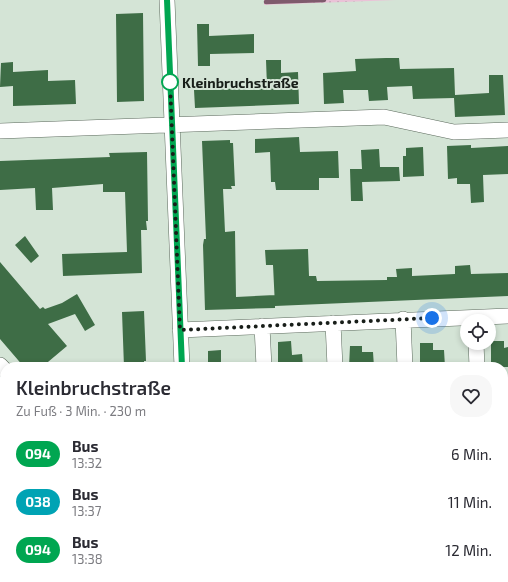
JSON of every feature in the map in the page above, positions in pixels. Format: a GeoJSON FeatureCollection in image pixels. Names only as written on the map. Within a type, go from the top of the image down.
{"type":"FeatureCollection","features":[{"type":"Feature","properties":{"kind":"street"},"geometry":{"type":"LineString","coordinates":[[167,0],[182,362]]}},
{"type":"Feature","properties":{"kind":"street"},"geometry":{"type":"LineString","coordinates":[[0,131],[384,117],[454,132],[508,130]]}},
{"type":"Feature","properties":{"kind":"street"},"geometry":{"type":"LineString","coordinates":[[496,317],[508,316]]}},
{"type":"Feature","properties":{"kind":"street"},"geometry":{"type":"LineString","coordinates":[[180,330],[403,319],[460,319]]}},
{"type":"Feature","properties":{"kind":"street"},"geometry":{"type":"LineString","coordinates":[[403,319],[405,362]]}},
{"type":"Feature","properties":{"kind":"street"},"geometry":{"type":"LineString","coordinates":[[333,323],[335,362]]}},
{"type":"Feature","properties":{"kind":"street"},"geometry":{"type":"LineString","coordinates":[[262,326],[264,362]]}},
{"type":"Feature","properties":{"kind":"street"},"geometry":{"type":"LineString","coordinates":[[476,350],[477,362]]}},
{"type":"Feature","properties":{"kind":"shaded area"},"geometry":{"type":"Polygon","coordinates":[[[264,0],[396,0],[264,5],[264,0]]]}},
{"type":"Feature","properties":{"kind":"building"},"geometry":{"type":"Polygon","coordinates":[[[143,13],[144,101],[117,102],[116,14],[143,13]]]}},
{"type":"Feature","properties":{"kind":"building"},"geometry":{"type":"Polygon","coordinates":[[[197,24],[209,24],[209,36],[254,34],[254,53],[210,54],[210,66],[198,66],[197,24]]]}},
{"type":"Feature","properties":{"kind":"building"},"geometry":{"type":"Polygon","coordinates":[[[399,58],[400,69],[454,68],[455,95],[489,93],[489,75],[503,75],[505,115],[455,117],[454,98],[413,99],[412,86],[387,87],[388,100],[369,101],[368,90],[343,90],[344,103],[324,104],[323,73],[356,71],[355,59],[399,58]]]}},
{"type":"Feature","properties":{"kind":"building"},"geometry":{"type":"Polygon","coordinates":[[[266,60],[281,60],[281,73],[298,72],[299,104],[195,108],[194,90],[267,87],[266,60]]]}},
{"type":"Feature","properties":{"kind":"building"},"geometry":{"type":"Polygon","coordinates":[[[13,62],[13,72],[48,70],[48,81],[75,80],[76,104],[13,106],[13,86],[0,87],[1,63],[13,62]]]}},
{"type":"Feature","properties":{"kind":"building"},"geometry":{"type":"Polygon","coordinates":[[[299,137],[300,152],[338,151],[339,178],[319,178],[319,190],[276,190],[275,182],[271,182],[270,152],[255,153],[255,139],[299,137]]]}},
{"type":"Feature","properties":{"kind":"building"},"geometry":{"type":"Polygon","coordinates":[[[230,140],[230,143],[233,143],[235,186],[231,186],[232,189],[223,189],[225,232],[235,231],[236,297],[275,295],[275,308],[205,310],[203,245],[204,239],[206,239],[202,141],[230,140]]]}},
{"type":"Feature","properties":{"kind":"building"},"geometry":{"type":"Polygon","coordinates":[[[471,145],[471,148],[508,146],[508,174],[483,175],[484,202],[471,203],[470,184],[457,184],[457,178],[448,179],[447,146],[471,145]]]}},
{"type":"Feature","properties":{"kind":"building"},"geometry":{"type":"Polygon","coordinates":[[[423,147],[424,176],[403,177],[403,156],[406,156],[406,148],[423,147]]]}},
{"type":"Feature","properties":{"kind":"building"},"geometry":{"type":"Polygon","coordinates":[[[379,149],[380,167],[399,167],[400,181],[362,182],[363,201],[351,201],[350,169],[362,169],[361,150],[379,149]]]}},
{"type":"Feature","properties":{"kind":"building"},"geometry":{"type":"Polygon","coordinates":[[[147,152],[148,221],[146,221],[147,230],[141,230],[142,273],[63,276],[62,254],[127,252],[125,192],[103,192],[103,184],[52,188],[53,210],[36,210],[35,188],[0,190],[0,161],[110,157],[109,153],[147,152]]]}},
{"type":"Feature","properties":{"kind":"building"},"geometry":{"type":"Polygon","coordinates":[[[25,236],[39,256],[31,263],[15,245],[25,236]]]}},
{"type":"Feature","properties":{"kind":"building"},"geometry":{"type":"Polygon","coordinates":[[[308,249],[309,276],[316,276],[317,281],[387,280],[387,277],[397,277],[396,269],[412,268],[412,276],[455,274],[455,266],[470,265],[471,274],[508,273],[508,296],[275,306],[273,265],[266,265],[265,250],[308,249]]]}},
{"type":"Feature","properties":{"kind":"building"},"geometry":{"type":"Polygon","coordinates":[[[0,262],[40,309],[43,307],[45,309],[62,303],[77,294],[95,325],[85,331],[75,314],[48,324],[67,346],[48,362],[20,362],[0,339],[0,262]]]}},
{"type":"Feature","properties":{"kind":"building"},"geometry":{"type":"Polygon","coordinates":[[[144,311],[146,361],[144,362],[124,362],[122,312],[144,311]]]}},
{"type":"Feature","properties":{"kind":"building"},"geometry":{"type":"Polygon","coordinates":[[[291,341],[292,355],[302,354],[303,362],[278,362],[278,342],[291,341]]]}},
{"type":"Feature","properties":{"kind":"building"},"geometry":{"type":"Polygon","coordinates":[[[496,341],[504,341],[504,348],[508,347],[508,362],[491,362],[491,350],[496,350],[496,341]]]}},
{"type":"Feature","properties":{"kind":"building"},"geometry":{"type":"Polygon","coordinates":[[[420,343],[433,343],[433,350],[444,350],[445,362],[420,362],[420,343]]]}},
{"type":"Feature","properties":{"kind":"building"},"geometry":{"type":"Polygon","coordinates":[[[350,346],[362,346],[362,352],[373,352],[374,362],[349,362],[350,346]]]}},
{"type":"Feature","properties":{"kind":"building"},"geometry":{"type":"Polygon","coordinates":[[[221,350],[221,362],[208,362],[208,351],[221,350]]]}},
{"type":"Feature","properties":{"kind":"waterway"},"geometry":{"type":"LineString","coordinates":[[266,2],[324,0]]}},
{"type":"Feature","properties":{"kind":"bus line","name":"094"},"geometry":{"type":"LineString","coordinates":[[167,0],[182,362]]}},
{"type":"Feature","properties":{"kind":"place","name":"Kleinbruchstraße"},"geometry":{"type":"Point","coordinates":[170,82]}},
{"type":"Feature","properties":{"kind":"route"},"geometry":{"type":"LineString","coordinates":[[170,82],[180,330],[432,318]]}}]}
